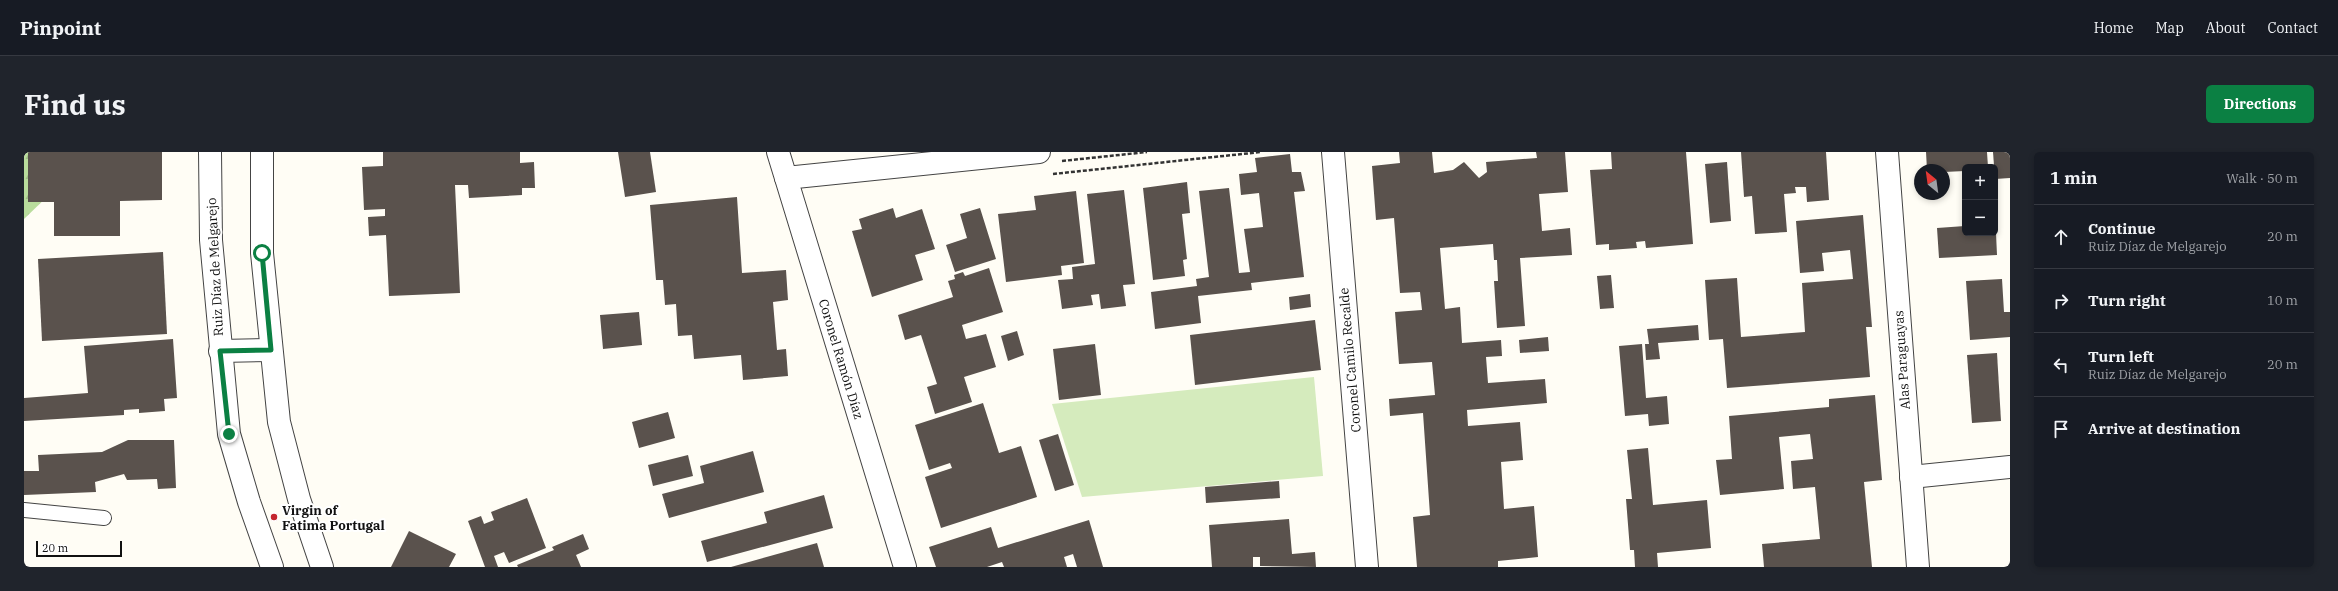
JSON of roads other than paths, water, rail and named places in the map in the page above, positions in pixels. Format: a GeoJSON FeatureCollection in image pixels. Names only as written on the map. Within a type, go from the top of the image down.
{"type":"FeatureCollection","features":[{"type":"Feature","properties":{"kind":"street","name":"Ruiz Díaz de Melgarejo"},"geometry":{"type":"LineString","coordinates":[[210,152],[211,240],[220,351],[229,434],[249,502],[272,567]]}},
{"type":"Feature","properties":{"kind":"street"},"geometry":{"type":"LineString","coordinates":[[262,152],[262,253],[279,422],[299,499],[322,567]]}},
{"type":"Feature","properties":{"kind":"street","name":"Coronel Ramón Díaz"},"geometry":{"type":"LineString","coordinates":[[778,152],[905,567]]}},
{"type":"Feature","properties":{"kind":"street"},"geometry":{"type":"LineString","coordinates":[[786,178],[1039,152]]}},
{"type":"Feature","properties":{"kind":"street","name":"Coronel Camilo Recalde"},"geometry":{"type":"LineString","coordinates":[[1333,152],[1367,567]]}},
{"type":"Feature","properties":{"kind":"street","name":"Alas Paraguayas"},"geometry":{"type":"LineString","coordinates":[[1887,152],[1918,567]]}},
{"type":"Feature","properties":{"kind":"street"},"geometry":{"type":"LineString","coordinates":[[220,351],[271,350]]}},
{"type":"Feature","properties":{"kind":"street"},"geometry":{"type":"LineString","coordinates":[[1911,477],[2010,467]]}},
{"type":"Feature","properties":{"kind":"lane"},"geometry":{"type":"LineString","coordinates":[[24,510],[104,518]]}},
{"type":"Feature","properties":{"kind":"place","name":"Virgin of Fatima Portugal"},"geometry":{"type":"Point","coordinates":[274,517]}}]}
